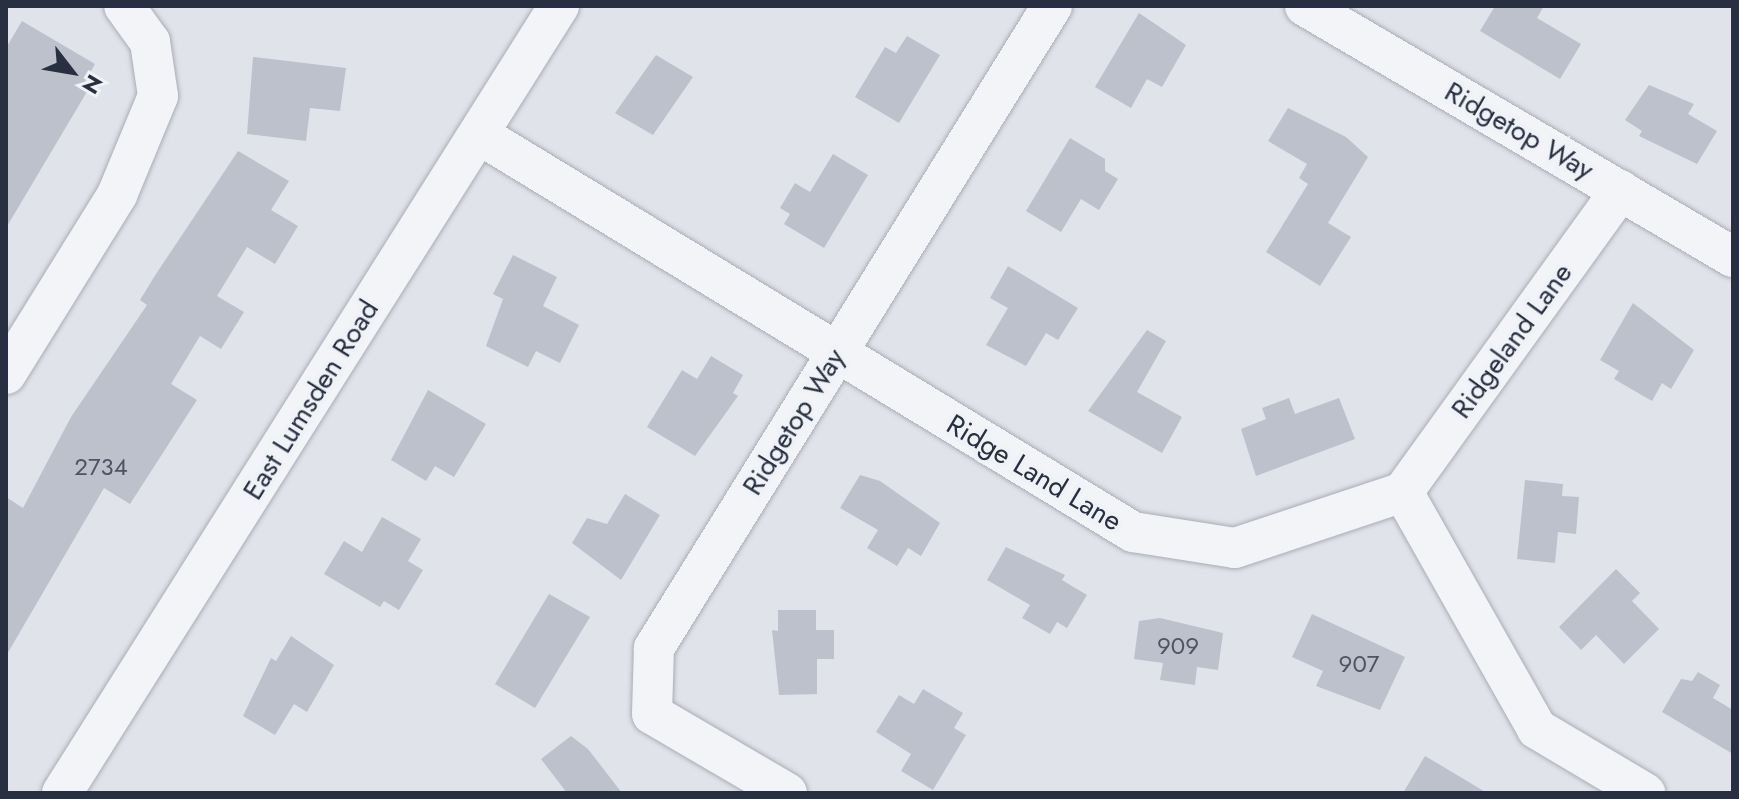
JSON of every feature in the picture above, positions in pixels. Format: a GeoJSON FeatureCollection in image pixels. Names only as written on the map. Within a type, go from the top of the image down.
{"type":"FeatureCollection","features":[{"type":"Feature","properties":{"kind":"street"},"geometry":{"type":"LineString","coordinates":[[6,374],[117,195],[158,96],[150,42],[124,6]]}},
{"type":"Feature","properties":{"kind":"street","name":"East Lumsden Road"},"geometry":{"type":"LineString","coordinates":[[62,793],[559,6]]}},
{"type":"Feature","properties":{"kind":"street","name":"Ridgetop Way"},"geometry":{"type":"LineString","coordinates":[[787,793],[652,714],[654,648],[1052,6]]}},
{"type":"Feature","properties":{"kind":"street","name":"Ridgetop Way"},"geometry":{"type":"LineString","coordinates":[[1305,6],[1733,257]]}},
{"type":"Feature","properties":{"kind":"street","name":"Ridge Land Lane"},"geometry":{"type":"LineString","coordinates":[[480,135],[1133,532],[1235,548],[1403,492]]}},
{"type":"Feature","properties":{"kind":"street","name":"Ridgeland Lane"},"geometry":{"type":"LineString","coordinates":[[1403,492],[1621,190]]}},
{"type":"Feature","properties":{"kind":"street"},"geometry":{"type":"LineString","coordinates":[[1403,492],[1537,729],[1645,793]]}},
{"type":"Feature","properties":{"kind":"building"},"geometry":{"type":"Polygon","coordinates":[[[1495,6],[1544,6],[1537,18],[1581,44],[1560,79],[1480,31],[1495,6]]]}},
{"type":"Feature","properties":{"kind":"building"},"geometry":{"type":"Polygon","coordinates":[[[1139,13],[1186,45],[1162,87],[1147,79],[1131,108],[1095,87],[1139,13]]]}},
{"type":"Feature","properties":{"kind":"building"},"geometry":{"type":"Polygon","coordinates":[[[22,21],[95,64],[82,87],[88,90],[6,228],[6,48],[22,21]]]}},
{"type":"Feature","properties":{"kind":"building"},"geometry":{"type":"Polygon","coordinates":[[[907,36],[940,55],[899,123],[855,97],[885,47],[896,53],[907,36]]]}},
{"type":"Feature","properties":{"kind":"building"},"geometry":{"type":"Polygon","coordinates":[[[656,55],[693,77],[653,135],[615,113],[656,55]]]}},
{"type":"Feature","properties":{"kind":"building"},"geometry":{"type":"Polygon","coordinates":[[[253,57],[346,68],[340,111],[310,108],[306,141],[247,134],[253,57]]]}},
{"type":"Feature","properties":{"kind":"building"},"geometry":{"type":"Polygon","coordinates":[[[1649,85],[1694,104],[1688,114],[1717,131],[1697,164],[1639,136],[1642,131],[1625,120],[1649,85]]]}},
{"type":"Feature","properties":{"kind":"building"},"geometry":{"type":"Polygon","coordinates":[[[1288,108],[1346,137],[1368,157],[1328,223],[1351,237],[1320,286],[1266,252],[1308,184],[1299,178],[1307,164],[1268,141],[1288,108]]]}},
{"type":"Feature","properties":{"kind":"building"},"geometry":{"type":"Polygon","coordinates":[[[1070,138],[1105,159],[1105,171],[1118,179],[1099,210],[1081,199],[1061,232],[1026,211],[1070,138]]]}},
{"type":"Feature","properties":{"kind":"building"},"geometry":{"type":"Polygon","coordinates":[[[238,151],[289,181],[271,210],[298,226],[275,264],[247,247],[217,296],[244,312],[221,349],[200,336],[171,384],[197,400],[130,504],[104,488],[6,656],[6,497],[23,508],[71,417],[147,305],[140,300],[238,151]]]}},
{"type":"Feature","properties":{"kind":"building"},"geometry":{"type":"Polygon","coordinates":[[[833,154],[868,175],[824,248],[784,224],[790,214],[780,208],[795,183],[810,192],[833,154]]]}},
{"type":"Feature","properties":{"kind":"building"},"geometry":{"type":"Polygon","coordinates":[[[513,255],[557,277],[543,306],[579,325],[560,363],[536,351],[528,367],[486,346],[503,299],[493,294],[513,255]]]}},
{"type":"Feature","properties":{"kind":"building"},"geometry":{"type":"Polygon","coordinates":[[[1008,266],[1078,308],[1058,340],[1046,333],[1026,366],[986,345],[1008,308],[990,298],[1008,266]]]}},
{"type":"Feature","properties":{"kind":"building"},"geometry":{"type":"Polygon","coordinates":[[[1633,303],[1694,350],[1671,389],[1662,383],[1652,401],[1614,379],[1619,371],[1600,360],[1633,303]]]}},
{"type":"Feature","properties":{"kind":"building"},"geometry":{"type":"Polygon","coordinates":[[[1147,330],[1166,341],[1137,392],[1182,417],[1162,453],[1088,411],[1147,330]]]}},
{"type":"Feature","properties":{"kind":"building"},"geometry":{"type":"Polygon","coordinates":[[[711,356],[743,375],[733,393],[738,396],[695,456],[647,427],[682,370],[697,379],[711,356]]]}},
{"type":"Feature","properties":{"kind":"building"},"geometry":{"type":"Polygon","coordinates":[[[428,390],[486,424],[454,477],[435,466],[426,481],[391,460],[428,390]]]}},
{"type":"Feature","properties":{"kind":"building"},"geometry":{"type":"Polygon","coordinates":[[[1289,398],[1295,414],[1339,398],[1355,439],[1256,476],[1241,429],[1266,419],[1262,408],[1289,398]]]}},
{"type":"Feature","properties":{"kind":"building"},"geometry":{"type":"Polygon","coordinates":[[[860,475],[880,481],[940,523],[921,556],[908,548],[897,566],[867,548],[878,530],[840,508],[860,475]]]}},
{"type":"Feature","properties":{"kind":"building"},"geometry":{"type":"Polygon","coordinates":[[[1525,480],[1563,484],[1562,496],[1579,497],[1576,534],[1558,532],[1555,563],[1517,559],[1525,480]]]}},
{"type":"Feature","properties":{"kind":"building"},"geometry":{"type":"Polygon","coordinates":[[[625,494],[660,515],[621,580],[572,543],[587,518],[607,524],[625,494]]]}},
{"type":"Feature","properties":{"kind":"building"},"geometry":{"type":"Polygon","coordinates":[[[382,517],[421,539],[408,561],[423,570],[399,610],[384,601],[380,607],[324,574],[344,541],[362,552],[382,517]]]}},
{"type":"Feature","properties":{"kind":"building"},"geometry":{"type":"Polygon","coordinates":[[[1006,547],[1065,575],[1062,580],[1087,595],[1067,628],[1057,622],[1050,634],[1022,618],[1030,605],[987,580],[1006,547]]]}},
{"type":"Feature","properties":{"kind":"building"},"geometry":{"type":"Polygon","coordinates":[[[1616,569],[1640,593],[1632,601],[1659,629],[1624,664],[1596,635],[1581,650],[1559,627],[1616,569]]]}},
{"type":"Feature","properties":{"kind":"building"},"geometry":{"type":"Polygon","coordinates":[[[549,594],[590,617],[535,708],[495,684],[549,594]]]}},
{"type":"Feature","properties":{"kind":"building"},"geometry":{"type":"Polygon","coordinates":[[[778,610],[816,610],[816,630],[834,630],[834,659],[817,659],[817,694],[779,695],[772,630],[778,631],[778,610]]]}},
{"type":"Feature","properties":{"kind":"building"},"geometry":{"type":"Polygon","coordinates":[[[1312,614],[1405,657],[1380,710],[1316,686],[1323,671],[1292,657],[1312,614]]]}},
{"type":"Feature","properties":{"kind":"building"},"geometry":{"type":"Polygon","coordinates":[[[1160,618],[1223,633],[1218,670],[1197,667],[1195,685],[1160,680],[1163,663],[1134,659],[1139,621],[1160,618]]]}},
{"type":"Feature","properties":{"kind":"building"},"geometry":{"type":"Polygon","coordinates":[[[291,636],[334,665],[307,712],[294,704],[275,735],[243,716],[271,658],[276,661],[291,636]]]}},
{"type":"Feature","properties":{"kind":"building"},"geometry":{"type":"Polygon","coordinates":[[[1698,672],[1720,685],[1713,698],[1733,710],[1733,754],[1662,712],[1681,679],[1692,681],[1698,672]]]}},
{"type":"Feature","properties":{"kind":"building"},"geometry":{"type":"Polygon","coordinates":[[[923,689],[963,713],[954,728],[966,735],[933,790],[901,771],[911,754],[876,732],[899,695],[914,704],[923,689]]]}},
{"type":"Feature","properties":{"kind":"building"},"geometry":{"type":"Polygon","coordinates":[[[571,736],[588,749],[622,793],[567,793],[541,759],[571,736]]]}},
{"type":"Feature","properties":{"kind":"building"},"geometry":{"type":"Polygon","coordinates":[[[1425,756],[1447,769],[1487,793],[1403,793],[1425,756]]]}}]}
